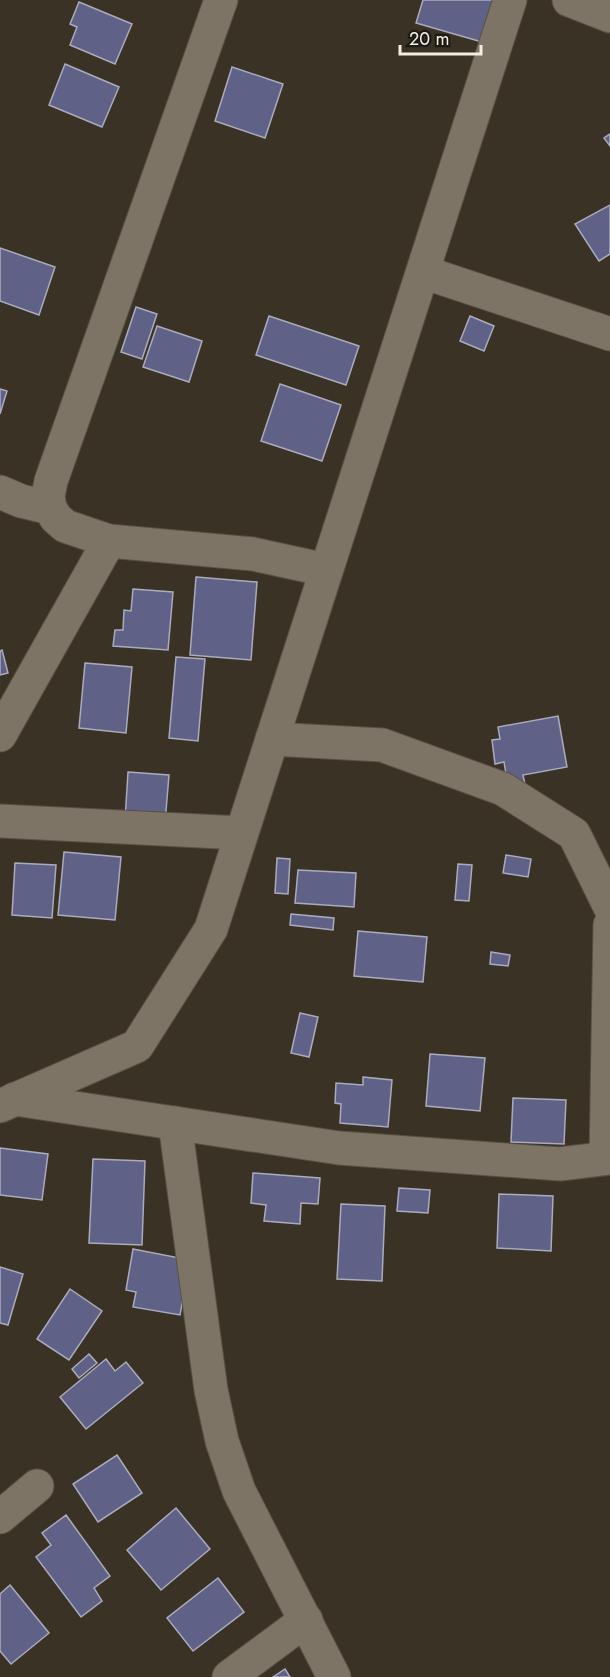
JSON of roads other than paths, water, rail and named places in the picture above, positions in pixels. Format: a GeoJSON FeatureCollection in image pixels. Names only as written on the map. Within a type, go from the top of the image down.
{"type":"FeatureCollection","features":[{"type":"Feature","properties":{"kind":"street"},"geometry":{"type":"LineString","coordinates":[[221,0],[51,481],[48,496],[50,508],[65,526],[109,541],[253,554],[326,570]]}},
{"type":"Feature","properties":{"kind":"street"},"geometry":{"type":"LineString","coordinates":[[7,1102],[137,1046],[211,928],[510,0]]}},
{"type":"Feature","properties":{"kind":"street"},"geometry":{"type":"LineString","coordinates":[[569,0],[610,16]]}},
{"type":"Feature","properties":{"kind":"street"},"geometry":{"type":"LineString","coordinates":[[423,272],[610,334]]}},
{"type":"Feature","properties":{"kind":"street"},"geometry":{"type":"LineString","coordinates":[[0,492],[21,501],[50,508]]}},
{"type":"Feature","properties":{"kind":"street"},"geometry":{"type":"LineString","coordinates":[[0,735],[109,541]]}},
{"type":"Feature","properties":{"kind":"street"},"geometry":{"type":"LineString","coordinates":[[272,739],[382,744],[503,789],[574,834],[610,907]]}},
{"type":"Feature","properties":{"kind":"street"},"geometry":{"type":"LineString","coordinates":[[0,821],[242,833]]}},
{"type":"Feature","properties":{"kind":"street"},"geometry":{"type":"LineString","coordinates":[[7,1102],[175,1123],[339,1148],[560,1164],[608,1158],[610,925]]}},
{"type":"Feature","properties":{"kind":"street"},"geometry":{"type":"LineString","coordinates":[[175,1123],[211,1390],[222,1440],[239,1491],[334,1677]]}},
{"type":"Feature","properties":{"kind":"street"},"geometry":{"type":"LineString","coordinates":[[0,1516],[37,1486]]}},
{"type":"Feature","properties":{"kind":"street"},"geometry":{"type":"LineString","coordinates":[[229,1677],[306,1620]]}}]}
